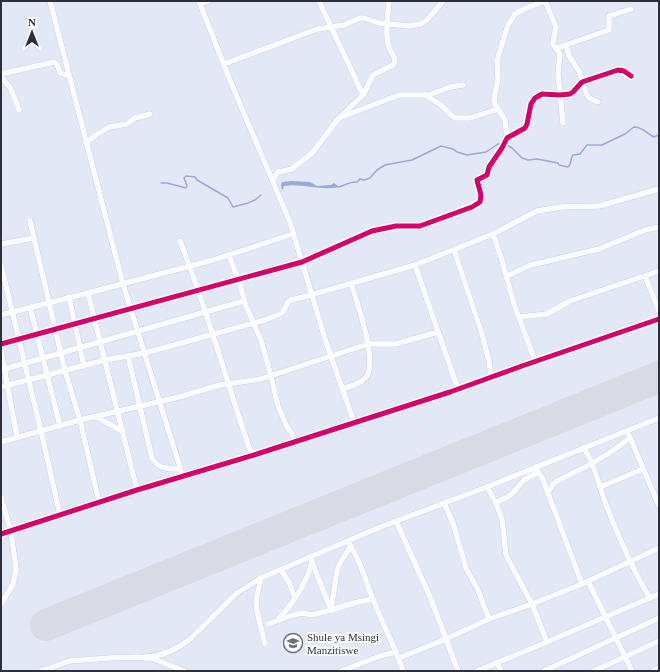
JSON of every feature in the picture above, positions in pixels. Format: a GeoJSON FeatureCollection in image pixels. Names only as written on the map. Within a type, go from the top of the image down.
{"type":"FeatureCollection","features":[{"type":"Feature","properties":{"kind":"street"},"geometry":{"type":"LineString","coordinates":[[50,1],[122,284],[160,402],[182,477]]}},
{"type":"Feature","properties":{"kind":"street"},"geometry":{"type":"LineString","coordinates":[[208,1],[200,3],[273,180],[293,234],[324,336],[354,422]]}},
{"type":"Feature","properties":{"kind":"street"},"geometry":{"type":"LineString","coordinates":[[319,1],[363,95]]}},
{"type":"Feature","properties":{"kind":"street"},"geometry":{"type":"LineString","coordinates":[[273,180],[278,172],[292,169],[312,153],[339,118],[363,95],[370,78],[393,65],[395,62],[388,44],[387,24],[389,1]]}},
{"type":"Feature","properties":{"kind":"street"},"geometry":{"type":"LineString","coordinates":[[224,64],[304,34],[344,25],[364,18],[387,24],[409,26],[421,24],[427,20],[443,1]]}},
{"type":"Feature","properties":{"kind":"street"},"geometry":{"type":"LineString","coordinates":[[1,344],[302,262],[372,231],[396,226],[420,226],[472,207],[480,202],[481,198],[477,180],[487,175],[489,167],[507,138],[505,120],[494,99],[498,79],[497,65],[508,25],[512,17],[519,11],[546,2],[556,27],[553,45],[557,48],[560,56],[558,70],[563,123]]}},
{"type":"Feature","properties":{"kind":"street"},"geometry":{"type":"LineString","coordinates":[[557,48],[609,30],[609,16],[631,9]]}},
{"type":"Feature","properties":{"kind":"street"},"geometry":{"type":"LineString","coordinates":[[566,45],[570,60],[578,68],[587,95],[589,98],[598,102]]}},
{"type":"Feature","properties":{"kind":"street"},"geometry":{"type":"LineString","coordinates":[[1,74],[54,62],[57,64],[60,73],[69,76]]}},
{"type":"Feature","properties":{"kind":"street"},"geometry":{"type":"LineString","coordinates":[[507,138],[525,128],[531,104],[542,94],[560,95],[573,92],[582,82],[618,70],[624,71],[631,76]]}},
{"type":"Feature","properties":{"kind":"street"},"geometry":{"type":"LineString","coordinates":[[1,77],[10,87],[19,110]]}},
{"type":"Feature","properties":{"kind":"street"},"geometry":{"type":"LineString","coordinates":[[339,118],[399,95],[424,95],[463,85]]}},
{"type":"Feature","properties":{"kind":"street"},"geometry":{"type":"LineString","coordinates":[[424,95],[441,105],[451,115],[462,119],[498,109]]}},
{"type":"Feature","properties":{"kind":"street"},"geometry":{"type":"LineString","coordinates":[[86,143],[96,134],[109,127],[126,124],[135,118],[150,114]]}},
{"type":"Feature","properties":{"kind":"street"},"geometry":{"type":"LineString","coordinates":[[1,387],[254,323],[280,314],[291,300],[415,265],[493,234],[537,211],[561,207],[599,206],[659,188]]}},
{"type":"Feature","properties":{"kind":"street"},"geometry":{"type":"LineString","coordinates":[[30,221],[65,371],[80,420],[99,502]]}},
{"type":"Feature","properties":{"kind":"street"},"geometry":{"type":"LineString","coordinates":[[507,276],[531,265],[599,249],[645,230],[659,227]]}},
{"type":"Feature","properties":{"kind":"street"},"geometry":{"type":"LineString","coordinates":[[1,314],[49,303],[189,266],[229,255],[293,234]]}},
{"type":"Feature","properties":{"kind":"street"},"geometry":{"type":"LineString","coordinates":[[493,234],[519,317],[535,361]]}},
{"type":"Feature","properties":{"kind":"street"},"geometry":{"type":"LineString","coordinates":[[1,244],[34,238]]}},
{"type":"Feature","properties":{"kind":"street"},"geometry":{"type":"LineString","coordinates":[[180,241],[206,312],[227,384],[252,456]]}},
{"type":"Feature","properties":{"kind":"street"},"geometry":{"type":"LineString","coordinates":[[454,250],[482,334],[489,361],[491,378]]}},
{"type":"Feature","properties":{"kind":"street"},"geometry":{"type":"LineString","coordinates":[[229,255],[244,301],[254,323],[272,376],[278,406],[287,427],[297,441]]}},
{"type":"Feature","properties":{"kind":"street"},"geometry":{"type":"LineString","coordinates":[[1,265],[2,276],[25,363],[60,515]]}},
{"type":"Feature","properties":{"kind":"street"},"geometry":{"type":"LineString","coordinates":[[415,265],[458,389]]}},
{"type":"Feature","properties":{"kind":"street"},"geometry":{"type":"LineString","coordinates":[[519,317],[546,314],[570,301],[659,271]]}},
{"type":"Feature","properties":{"kind":"street"},"geometry":{"type":"LineString","coordinates":[[645,276],[659,311]]}},
{"type":"Feature","properties":{"kind":"street"},"geometry":{"type":"LineString","coordinates":[[343,388],[361,381],[367,376],[369,371],[368,344],[362,314],[351,284]]}},
{"type":"Feature","properties":{"kind":"street"},"geometry":{"type":"LineString","coordinates":[[88,293],[137,490]]}},
{"type":"Feature","properties":{"kind":"street"},"geometry":{"type":"LineString","coordinates":[[1,297],[8,296]]}},
{"type":"Feature","properties":{"kind":"street"},"geometry":{"type":"LineString","coordinates":[[69,297],[84,366]]}},
{"type":"Feature","properties":{"kind":"street"},"geometry":{"type":"LineString","coordinates":[[3,370],[244,301]]}},
{"type":"Feature","properties":{"kind":"street"},"geometry":{"type":"LineString","coordinates":[[30,307],[60,426]]}},
{"type":"Feature","properties":{"kind":"street"},"geometry":{"type":"LineString","coordinates":[[1,534],[137,490],[252,456],[458,389],[659,318]]}},
{"type":"Feature","properties":{"kind":"street"},"geometry":{"type":"LineString","coordinates":[[1,442],[80,420],[160,402],[227,384],[251,381],[272,376],[368,344],[396,344],[438,332]]}},
{"type":"Feature","properties":{"kind":"street"},"geometry":{"type":"LineString","coordinates":[[1,351],[3,370],[8,386],[17,437]]}},
{"type":"Feature","properties":{"kind":"street"},"geometry":{"type":"LineString","coordinates":[[128,356],[139,406],[154,462],[162,468],[180,469]]}},
{"type":"Feature","properties":{"kind":"street"},"geometry":{"type":"LineString","coordinates":[[96,417],[122,431]]}},
{"type":"Feature","properties":{"kind":"street"},"geometry":{"type":"LineString","coordinates":[[41,671],[79,660],[146,657],[164,654],[180,647],[189,640],[237,593],[261,578],[349,544],[396,521],[537,469],[582,448],[659,418]]}},
{"type":"Feature","properties":{"kind":"street"},"geometry":{"type":"LineString","coordinates":[[627,431],[659,506]]}},
{"type":"Feature","properties":{"kind":"street"},"geometry":{"type":"LineString","coordinates":[[548,493],[553,484],[557,481],[591,464],[630,438]]}},
{"type":"Feature","properties":{"kind":"street"},"geometry":{"type":"LineString","coordinates":[[582,448],[587,453],[630,561],[650,598]]}},
{"type":"Feature","properties":{"kind":"street"},"geometry":{"type":"LineString","coordinates":[[537,469],[548,493],[582,584]]}},
{"type":"Feature","properties":{"kind":"street"},"geometry":{"type":"LineString","coordinates":[[496,503],[511,495],[521,483],[537,469]]}},
{"type":"Feature","properties":{"kind":"street"},"geometry":{"type":"LineString","coordinates":[[600,487],[643,469]]}},
{"type":"Feature","properties":{"kind":"street"},"geometry":{"type":"LineString","coordinates":[[487,487],[496,503],[502,520],[506,555],[532,604],[548,642]]}},
{"type":"Feature","properties":{"kind":"street"},"geometry":{"type":"LineString","coordinates":[[1,496],[11,532],[16,566],[16,574],[13,584],[1,604]]}},
{"type":"Feature","properties":{"kind":"street"},"geometry":{"type":"LineString","coordinates":[[444,503],[452,522],[464,562],[478,590],[489,619]]}},
{"type":"Feature","properties":{"kind":"street"},"geometry":{"type":"LineString","coordinates":[[396,521],[458,671]]}},
{"type":"Feature","properties":{"kind":"street"},"geometry":{"type":"LineString","coordinates":[[349,544],[358,558],[373,599],[403,671]]}},
{"type":"Feature","properties":{"kind":"street"},"geometry":{"type":"LineString","coordinates":[[331,610],[337,571],[349,544]]}},
{"type":"Feature","properties":{"kind":"street"},"geometry":{"type":"LineString","coordinates":[[398,658],[446,639],[489,619],[582,584],[659,548]]}},
{"type":"Feature","properties":{"kind":"street"},"geometry":{"type":"LineString","coordinates":[[278,620],[294,599],[307,575],[311,559]]}},
{"type":"Feature","properties":{"kind":"street"},"geometry":{"type":"LineString","coordinates":[[311,559],[331,610]]}},
{"type":"Feature","properties":{"kind":"street"},"geometry":{"type":"LineString","coordinates":[[280,570],[290,584],[294,599]]}},
{"type":"Feature","properties":{"kind":"street"},"geometry":{"type":"LineString","coordinates":[[261,578],[256,601],[265,644]]}},
{"type":"Feature","properties":{"kind":"street"},"geometry":{"type":"LineString","coordinates":[[588,581],[632,671]]}},
{"type":"Feature","properties":{"kind":"street"},"geometry":{"type":"LineString","coordinates":[[477,671],[659,594]]}},
{"type":"Feature","properties":{"kind":"street"},"geometry":{"type":"LineString","coordinates":[[268,624],[299,614],[312,614],[373,599]]}},
{"type":"Feature","properties":{"kind":"street"},"geometry":{"type":"LineString","coordinates":[[544,671],[659,618]]}},
{"type":"Feature","properties":{"kind":"street"},"geometry":{"type":"LineString","coordinates":[[594,671],[659,641]]}},
{"type":"Feature","properties":{"kind":"street"},"geometry":{"type":"LineString","coordinates":[[341,671],[380,656],[396,652]]}},
{"type":"Feature","properties":{"kind":"street"},"geometry":{"type":"LineString","coordinates":[[146,657],[184,671]]}},
{"type":"Feature","properties":{"kind":"street"},"geometry":{"type":"LineString","coordinates":[[498,663],[501,671]]}},
{"type":"Feature","properties":{"kind":"street"},"geometry":{"type":"LineString","coordinates":[[653,671],[659,668]]}},
{"type":"Feature","properties":{"kind":"water"},"geometry":{"type":"Polygon","coordinates":[[[282,182],[310,182],[317,186],[331,185],[334,183],[339,187],[325,188],[291,185],[284,186],[282,191],[282,182]]]}},
{"type":"Feature","properties":{"kind":"waterway"},"geometry":{"type":"LineString","coordinates":[[505,144],[512,148],[522,158],[558,163],[559,165],[568,167],[573,155],[580,154],[587,145],[602,145],[625,134],[634,127],[642,129],[654,137],[659,135]]}},
{"type":"Feature","properties":{"kind":"waterway"},"geometry":{"type":"LineString","coordinates":[[338,187],[352,182],[357,182],[360,179],[364,180],[370,178],[377,170],[385,165],[412,160],[441,146],[467,155],[486,152],[498,144],[502,144]]}},
{"type":"Feature","properties":{"kind":"waterway"},"geometry":{"type":"LineString","coordinates":[[161,183],[186,188],[187,186],[184,178],[186,176],[195,177],[197,180],[228,198],[233,207],[248,203],[261,195]]}},
{"type":"Feature","properties":{"kind":"runway"},"geometry":{"type":"LineString","coordinates":[[46,625],[659,377]]}},
{"type":"Feature","properties":{"kind":"cycle path"},"geometry":{"type":"LineString","coordinates":[[1,344],[302,262],[372,231],[396,226],[420,226],[472,207],[480,202],[481,195],[477,180],[487,175],[489,167],[507,138],[525,128],[531,104],[535,98],[542,94],[570,94],[582,82],[618,70],[624,71],[631,76]]}},
{"type":"Feature","properties":{"kind":"cycle path"},"geometry":{"type":"LineString","coordinates":[[1,534],[450,392],[659,319]]}},
{"type":"Feature","properties":{"kind":"place","name":"Shule ya Msingi Manzitiswe"},"geometry":{"type":"Point","coordinates":[293,643]}}]}
